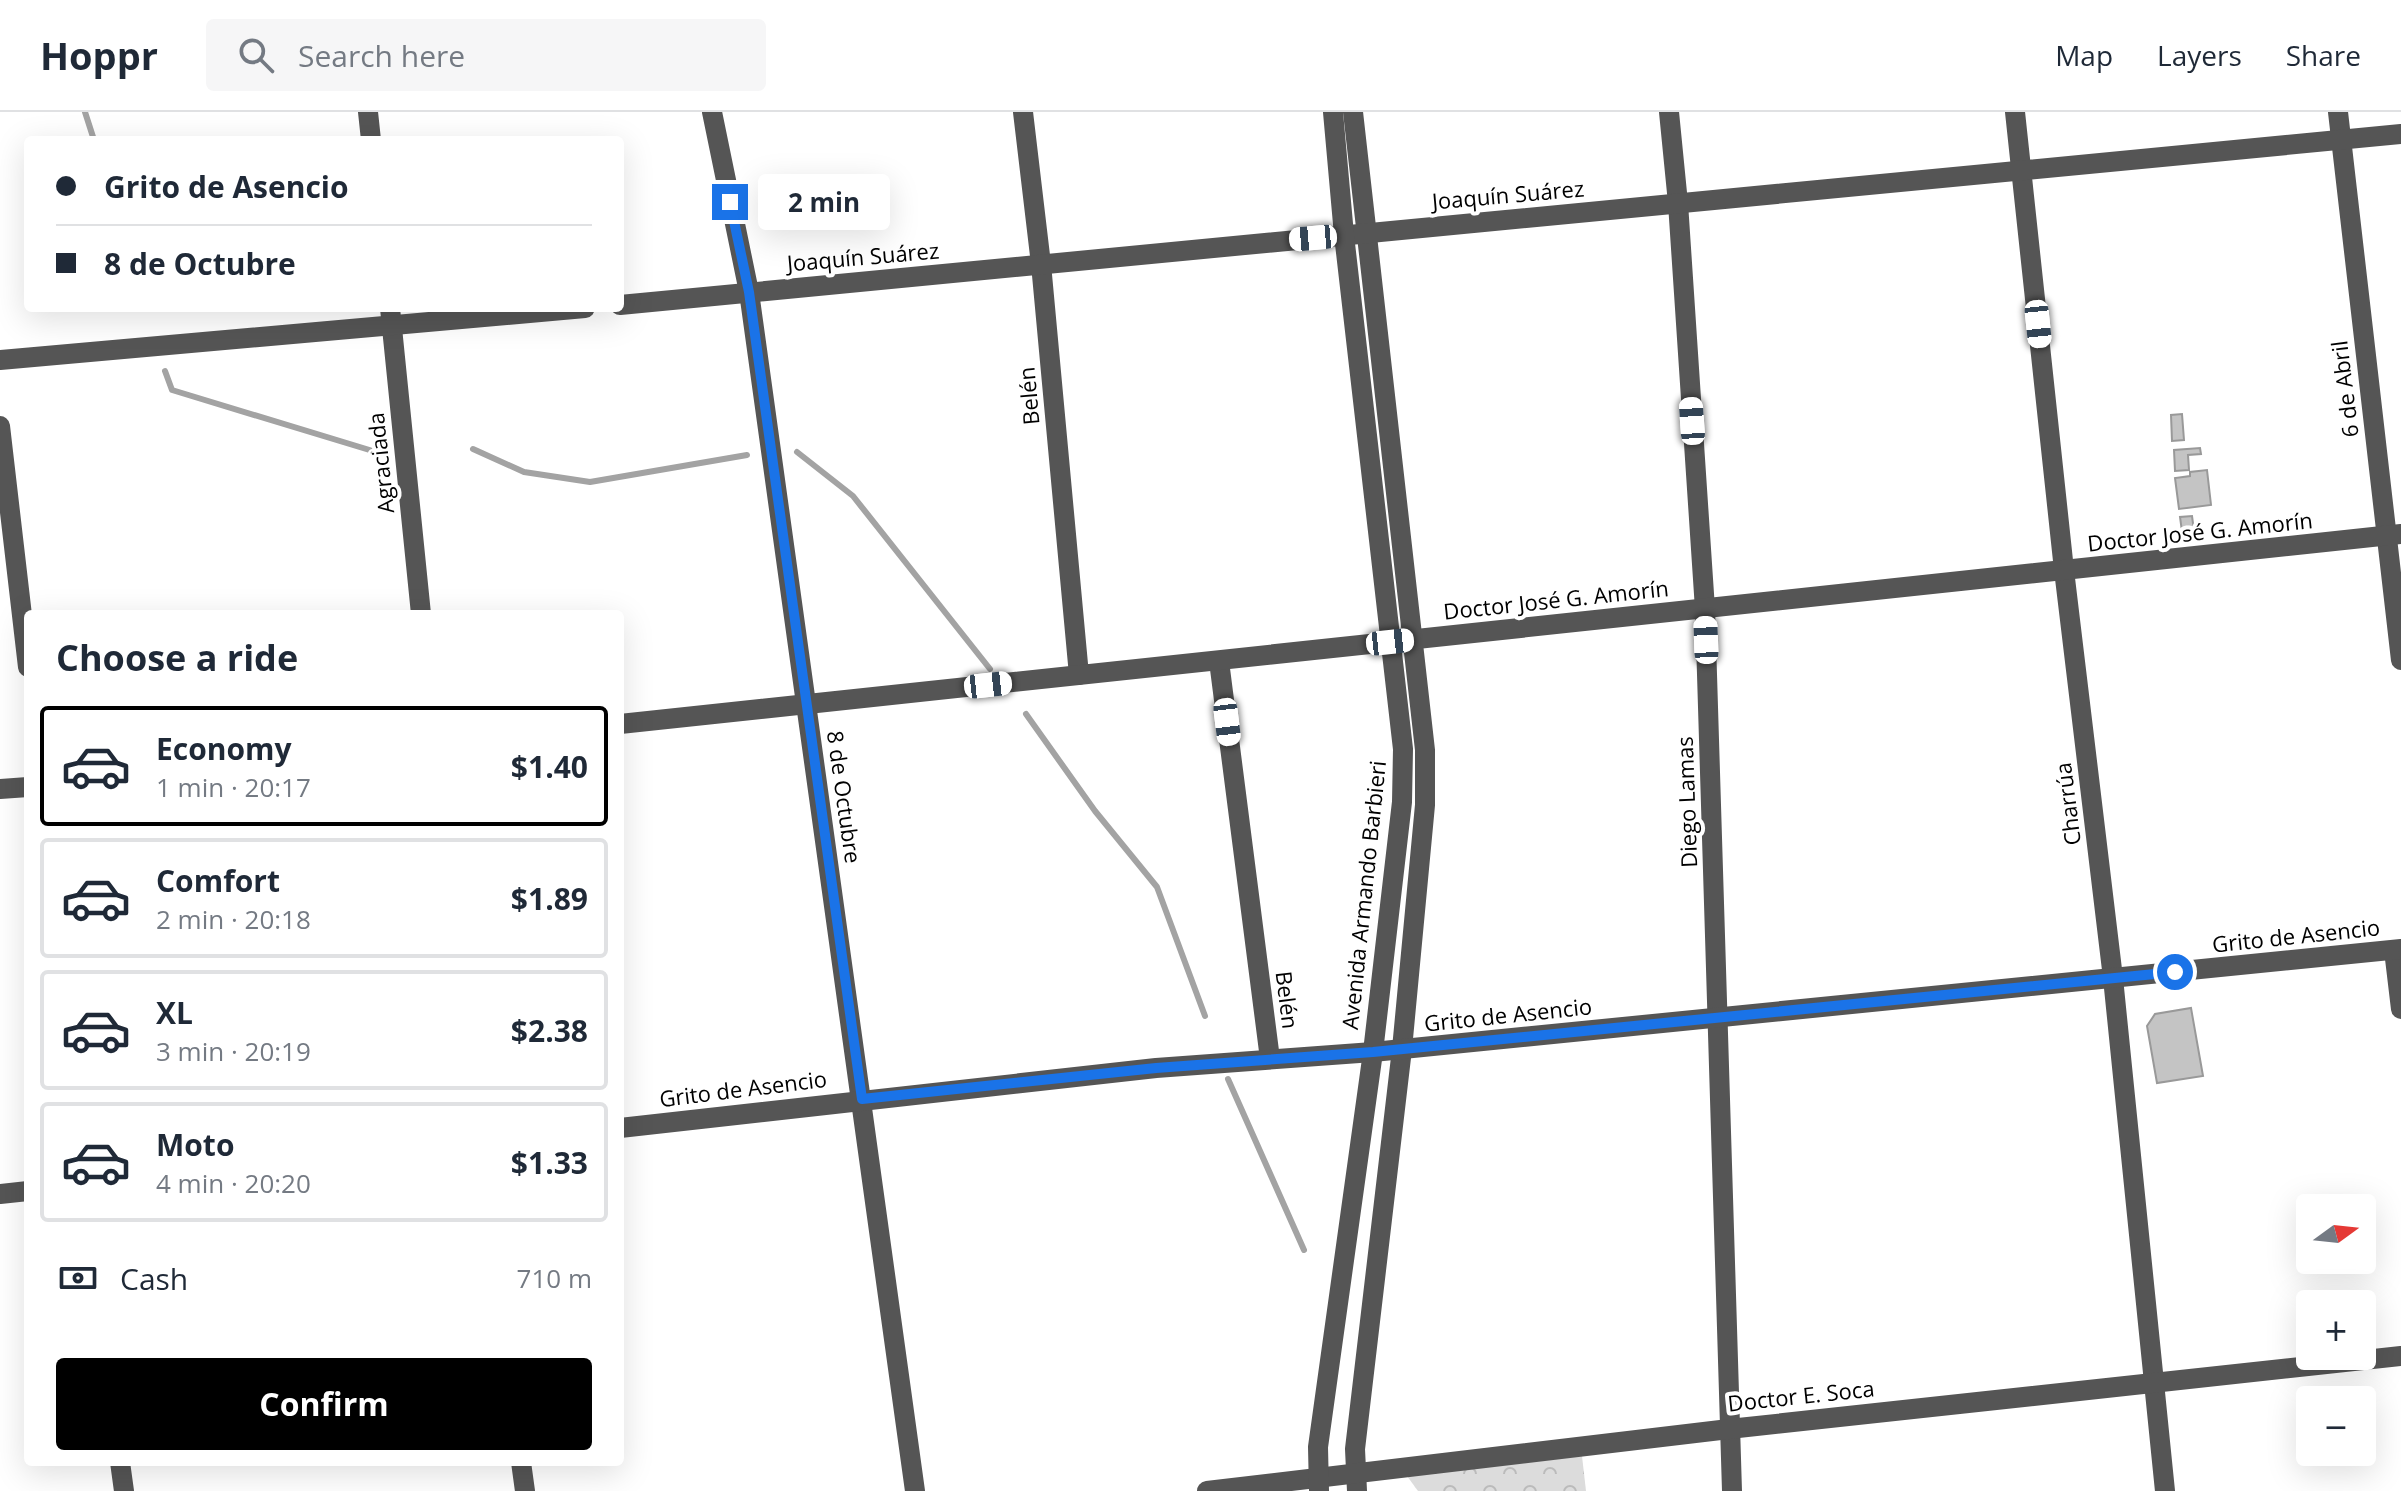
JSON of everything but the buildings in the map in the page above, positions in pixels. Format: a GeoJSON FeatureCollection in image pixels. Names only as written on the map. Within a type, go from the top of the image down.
{"type":"FeatureCollection","features":[{"type":"Feature","properties":{"kind":"street"},"geometry":{"type":"LineString","coordinates":[[368,112],[371,136]]}},
{"type":"Feature","properties":{"kind":"street","name":"8 de Octubre"},"geometry":{"type":"LineString","coordinates":[[712,112],[749,292],[915,1491]]}},
{"type":"Feature","properties":{"kind":"street","name":"Belén"},"geometry":{"type":"LineString","coordinates":[[1023,112],[1041,264],[1079,675]]}},
{"type":"Feature","properties":{"kind":"street","name":"Avenida Armando Barbieri"},"geometry":{"type":"LineString","coordinates":[[1318,1484],[1318,1447],[1373,1052],[1402,802],[1403,749],[1344,235],[1333,112]]}},
{"type":"Feature","properties":{"kind":"street"},"geometry":{"type":"LineString","coordinates":[[1353,112],[1425,750],[1425,805],[1402,1049],[1355,1449],[1356,1482]]}},
{"type":"Feature","properties":{"kind":"street","name":"Diego Lamas"},"geometry":{"type":"LineString","coordinates":[[1669,112],[1678,203],[1705,609],[1732,1491]]}},
{"type":"Feature","properties":{"kind":"street","name":"Charrúa"},"geometry":{"type":"LineString","coordinates":[[2015,112],[2064,570],[2113,978],[2165,1491]]}},
{"type":"Feature","properties":{"kind":"street","name":"6 de Abril"},"geometry":{"type":"LineString","coordinates":[[2338,112],[2394,535],[2401,660]]}},
{"type":"Feature","properties":{"kind":"street","name":"Joaquín Suárez"},"geometry":{"type":"LineString","coordinates":[[624,305],[2401,134]]}},
{"type":"Feature","properties":{"kind":"street"},"geometry":{"type":"LineString","coordinates":[[0,360],[391,317],[499,312]]}},
{"type":"Feature","properties":{"kind":"street","name":"Agraciada"},"geometry":{"type":"LineString","coordinates":[[391,317],[421,610]]}},
{"type":"Feature","properties":{"kind":"street"},"geometry":{"type":"LineString","coordinates":[[0,426],[24,633]]}},
{"type":"Feature","properties":{"kind":"street","name":"Doctor José G. Amorín"},"geometry":{"type":"LineString","coordinates":[[624,724],[2394,535]]}},
{"type":"Feature","properties":{"kind":"street","name":"Belén"},"geometry":{"type":"LineString","coordinates":[[1219,661],[1270,1059]]}},
{"type":"Feature","properties":{"kind":"street"},"geometry":{"type":"LineString","coordinates":[[0,789],[24,787]]}},
{"type":"Feature","properties":{"kind":"street"},"geometry":{"type":"LineString","coordinates":[[2397,949],[2401,1009]]}},
{"type":"Feature","properties":{"kind":"street","name":"Grito de Asencio"},"geometry":{"type":"LineString","coordinates":[[624,1128],[1156,1068],[1373,1052],[1718,1019],[2397,949]]}},
{"type":"Feature","properties":{"kind":"street"},"geometry":{"type":"LineString","coordinates":[[0,1194],[24,1191]]}},
{"type":"Feature","properties":{"kind":"street","name":"Doctor E. Soca"},"geometry":{"type":"LineString","coordinates":[[1207,1491],[1356,1482],[1729,1429],[2401,1356]]}},
{"type":"Feature","properties":{"kind":"street"},"geometry":{"type":"LineString","coordinates":[[121,1466],[124,1491]]}},
{"type":"Feature","properties":{"kind":"street"},"geometry":{"type":"LineString","coordinates":[[522,1466],[525,1491]]}},
{"type":"Feature","properties":{"kind":"green space"},"geometry":{"type":"Polygon","coordinates":[[[1582,1456],[1586,1491],[1418,1491],[1407,1476],[1582,1456]]]}},
{"type":"Feature","properties":{"kind":"waterway"},"geometry":{"type":"LineString","coordinates":[[85,112],[93,136]]}},
{"type":"Feature","properties":{"kind":"waterway"},"geometry":{"type":"LineString","coordinates":[[165,371],[172,390],[386,455]]}},
{"type":"Feature","properties":{"kind":"waterway"},"geometry":{"type":"LineString","coordinates":[[473,449],[524,472],[590,482],[747,455]]}},
{"type":"Feature","properties":{"kind":"waterway"},"geometry":{"type":"LineString","coordinates":[[797,452],[853,496],[990,669]]}},
{"type":"Feature","properties":{"kind":"waterway"},"geometry":{"type":"LineString","coordinates":[[1026,714],[1095,811],[1157,887],[1205,1016]]}},
{"type":"Feature","properties":{"kind":"waterway"},"geometry":{"type":"LineString","coordinates":[[1228,1079],[1304,1250]]}},
{"type":"Feature","properties":{"kind":"route"},"geometry":{"type":"LineString","coordinates":[[730,202],[749,292],[862,1099],[1156,1068],[1373,1052],[1718,1019],[2175,972]]}}]}
